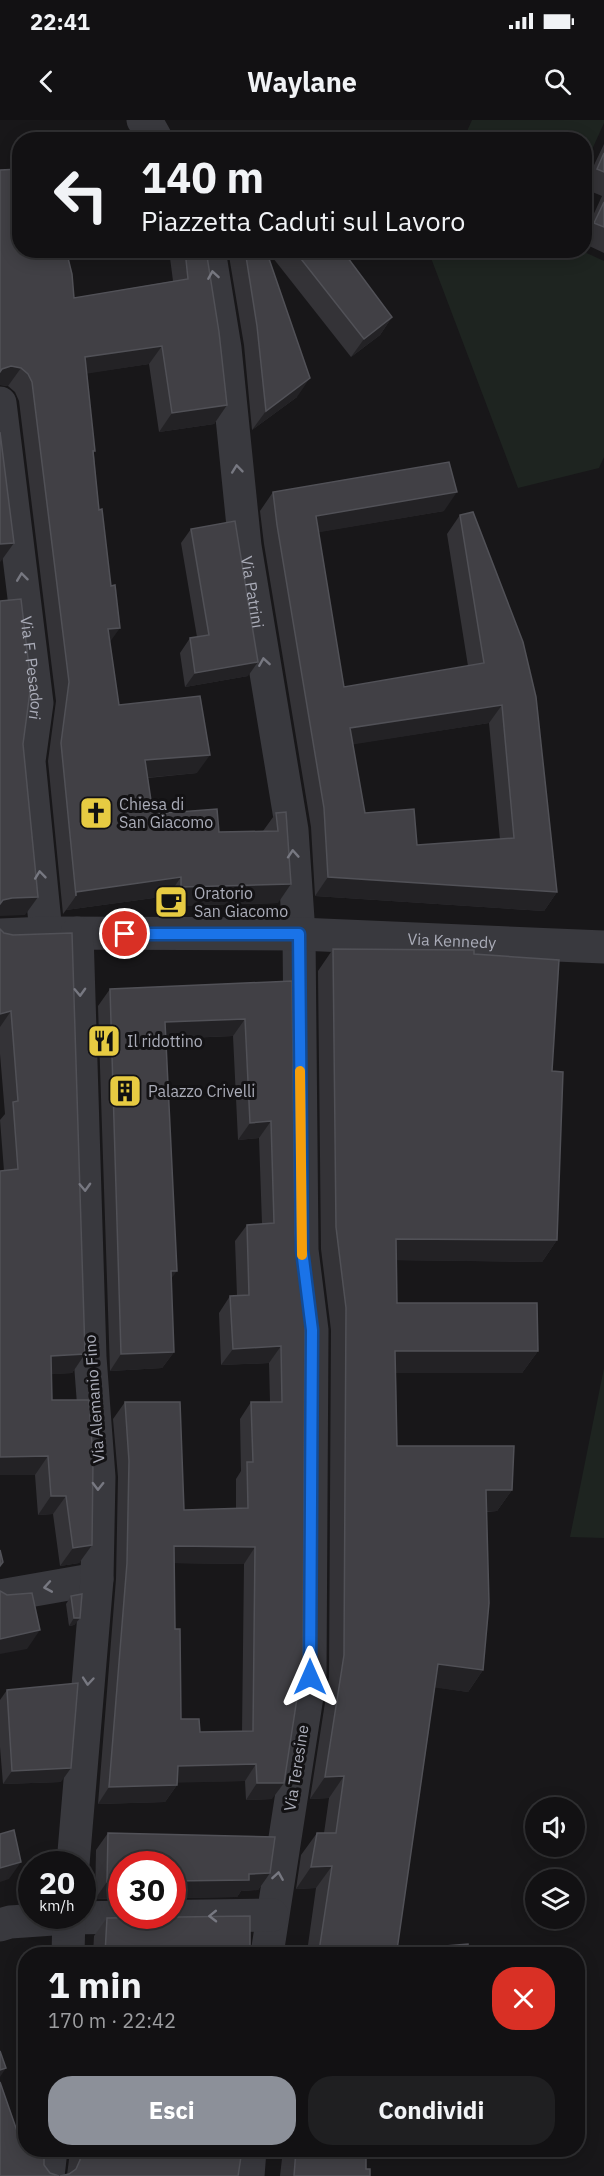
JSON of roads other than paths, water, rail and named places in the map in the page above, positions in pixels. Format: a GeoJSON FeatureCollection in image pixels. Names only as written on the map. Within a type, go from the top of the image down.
{"type":"FeatureCollection","features":[{"type":"Feature","properties":{"kind":"street"},"geometry":{"type":"LineString","coordinates":[[143,120],[152,132]]}},
{"type":"Feature","properties":{"kind":"street","name":"Via Patrini"},"geometry":{"type":"LineString","coordinates":[[210,258],[225,348],[245,546],[292,830],[299,934]]}},
{"type":"Feature","properties":{"kind":"street","name":"Via F. Pesadori"},"geometry":{"type":"LineString","coordinates":[[0,403],[37,703],[29,761],[62,933]]}},
{"type":"Feature","properties":{"kind":"street","name":"Via Alemanio Fino"},"geometry":{"type":"LineString","coordinates":[[62,933],[99,1477],[97,1579],[74,1851]]}},
{"type":"Feature","properties":{"kind":"street","name":"Via Kennedy"},"geometry":{"type":"LineString","coordinates":[[0,935],[299,934],[604,947]]}},
{"type":"Feature","properties":{"kind":"street","name":"Via Teresine"},"geometry":{"type":"LineString","coordinates":[[268,1947],[310,1677],[312,1330],[302,1250],[299,934]]}},
{"type":"Feature","properties":{"kind":"street"},"geometry":{"type":"LineString","coordinates":[[0,1596],[97,1579]]}},
{"type":"Feature","properties":{"kind":"street"},"geometry":{"type":"LineString","coordinates":[[96,1917],[272,1915]]}},
{"type":"Feature","properties":{"kind":"street"},"geometry":{"type":"LineString","coordinates":[[0,1925],[18,1921]]}},
{"type":"Feature","properties":{"kind":"street"},"geometry":{"type":"LineString","coordinates":[[68,1929],[68,1947]]}},
{"type":"Feature","properties":{"kind":"street"},"geometry":{"type":"LineString","coordinates":[[48,2176],[50,2157]]}},
{"type":"Feature","properties":{"kind":"street"},"geometry":{"type":"LineString","coordinates":[[248,2176],[249,2157]]}},
{"type":"Feature","properties":{"kind":"place","name":"Chiesa di San Giacomo"},"geometry":{"type":"Point","coordinates":[96,813]}},
{"type":"Feature","properties":{"kind":"place","name":"Oratorio San Giacomo"},"geometry":{"type":"Point","coordinates":[171,902]}},
{"type":"Feature","properties":{"kind":"place","name":"Il ridottino"},"geometry":{"type":"Point","coordinates":[104,1041]}},
{"type":"Feature","properties":{"kind":"place","name":"Palazzo Crivelli"},"geometry":{"type":"Point","coordinates":[125,1091]}}]}
